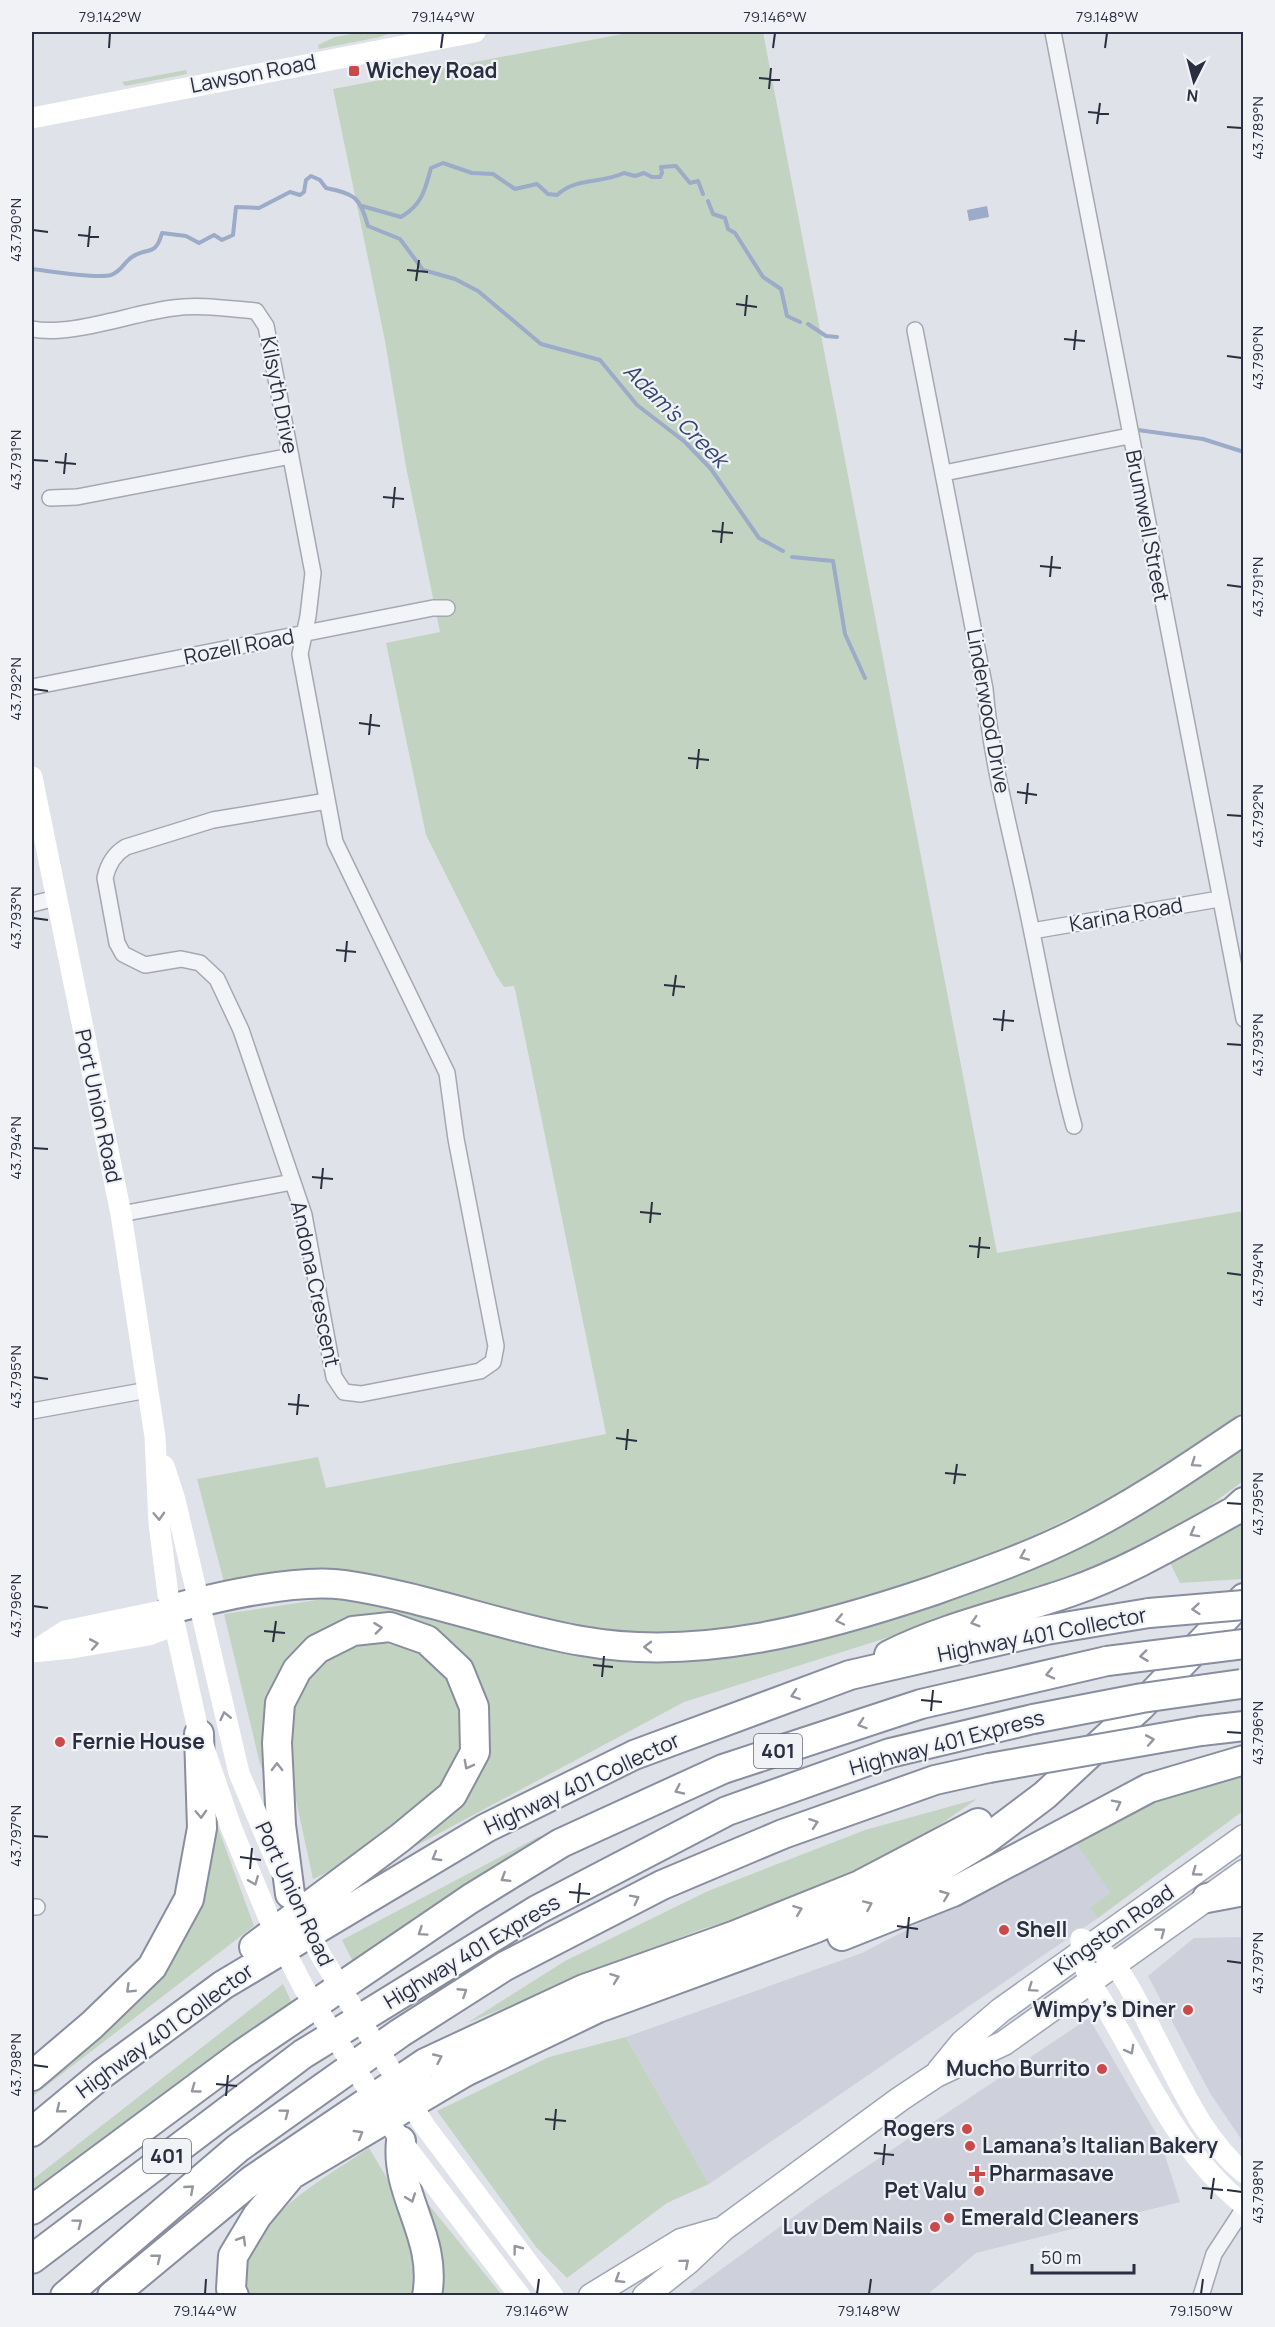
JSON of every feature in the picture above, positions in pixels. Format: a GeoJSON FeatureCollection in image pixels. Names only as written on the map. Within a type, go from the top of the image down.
{"type":"FeatureCollection","features":[{"type":"Feature","properties":{"kind":"highway"},"geometry":{"type":"LineString","coordinates":[[171,1609],[296,1585],[342,1585],[582,1641],[626,1647],[698,1647],[717,1644],[856,1616],[988,1572],[1074,1534],[1170,1480],[1244,1430]]}},
{"type":"Feature","properties":{"kind":"highway"},"geometry":{"type":"LineString","coordinates":[[850,1675],[924,1637],[1072,1592],[1153,1556],[1234,1511],[1244,1502]]}},
{"type":"Feature","properties":{"kind":"highway"},"geometry":{"type":"LineString","coordinates":[[234,2295],[231,2289],[233,2256],[257,2216],[291,2175],[465,2072],[598,2008],[816,1928],[913,1884],[1024,1812],[1141,1706],[1244,1598]]}},
{"type":"Feature","properties":{"kind":"highway","name":"Highway 401 Collector"},"geometry":{"type":"LineString","coordinates":[[32,2132],[102,2074],[223,1984],[486,1828],[624,1760],[738,1715],[850,1675],[1046,1630],[1149,1613],[1244,1605]]}},
{"type":"Feature","properties":{"kind":"highway"},"geometry":{"type":"LineString","coordinates":[[223,1984],[252,1948],[400,1838],[452,1795],[475,1752],[474,1707],[459,1670],[427,1640],[390,1627],[353,1631],[317,1649],[297,1670],[280,1703],[277,1769],[281,1825],[290,1894]]}},
{"type":"Feature","properties":{"kind":"highway","name":"Highway 401 Express"},"geometry":{"type":"LineString","coordinates":[[32,2210],[242,2054],[470,1899],[561,1843],[723,1769],[921,1704],[1107,1661],[1244,1644]]}},
{"type":"Feature","properties":{"kind":"highway","name":"Highway 401 Express"},"geometry":{"type":"LineString","coordinates":[[32,2259],[303,2054],[537,1910],[727,1811],[890,1754],[1033,1719],[1142,1698],[1242,1684]]}},
{"type":"Feature","properties":{"kind":"highway"},"geometry":{"type":"LineString","coordinates":[[112,2295],[252,2180],[425,2063],[584,1989],[732,1936],[860,1886],[986,1819],[1141,1706]]}},
{"type":"Feature","properties":{"kind":"highway","name":"401"},"geometry":{"type":"LineString","coordinates":[[65,2295],[238,2148],[400,2033],[505,1965],[662,1886],[783,1834],[935,1780],[989,1768],[1201,1731],[1244,1726]]}},
{"type":"Feature","properties":{"kind":"highway"},"geometry":{"type":"LineString","coordinates":[[32,2076],[92,2025],[152,1967],[189,1899],[202,1828],[199,1734]]}},
{"type":"Feature","properties":{"kind":"highway"},"geometry":{"type":"LineString","coordinates":[[465,2072],[577,2030],[763,1967],[953,1892],[1149,1788],[1244,1760]]}},
{"type":"Feature","properties":{"kind":"highway"},"geometry":{"type":"LineString","coordinates":[[1207,1898],[1244,1891]]}},
{"type":"Feature","properties":{"kind":"highway"},"geometry":{"type":"LineString","coordinates":[[401,2141],[399,2163],[430,2258],[427,2295]]}},
{"type":"Feature","properties":{"kind":"main road","name":"Lawson Road"},"geometry":{"type":"LineString","coordinates":[[32,118],[415,37],[475,32]]}},
{"type":"Feature","properties":{"kind":"main road","name":"Port Union Road"},"geometry":{"type":"LineString","coordinates":[[32,777],[121,1215],[155,1437],[159,1523],[171,1609],[199,1734],[231,1827],[273,1928],[304,1988],[401,2141],[520,2295]]}},
{"type":"Feature","properties":{"kind":"main road","name":"Port Union Road"},"geometry":{"type":"LineString","coordinates":[[155,1437],[175,1500],[239,1773],[290,1894],[320,1954],[424,2125],[553,2295]]}},
{"type":"Feature","properties":{"kind":"main road"},"geometry":{"type":"LineString","coordinates":[[34,1651],[65,1631],[171,1609]]}},
{"type":"Feature","properties":{"kind":"main road","name":"Kingston Road"},"geometry":{"type":"LineString","coordinates":[[936,2075],[962,2043],[1001,2010],[1244,1837]]}},
{"type":"Feature","properties":{"kind":"main road","name":"Kingston Road"},"geometry":{"type":"LineString","coordinates":[[645,2295],[688,2262],[724,2228],[936,2075],[1004,2043],[1244,1872]]}},
{"type":"Feature","properties":{"kind":"main road"},"geometry":{"type":"LineString","coordinates":[[1088,1950],[1114,1965],[1128,1985],[1200,2120],[1226,2157],[1244,2173]]}},
{"type":"Feature","properties":{"kind":"main road"},"geometry":{"type":"LineString","coordinates":[[1088,1950],[1090,1982],[1180,2139],[1206,2170],[1244,2206]]}},
{"type":"Feature","properties":{"kind":"main road","name":"Kingston Road"},"geometry":{"type":"LineString","coordinates":[[591,2295],[681,2241],[724,2228]]}},
{"type":"Feature","properties":{"kind":"street","name":"Brumwell Street"},"geometry":{"type":"LineString","coordinates":[[1053,32],[1129,436],[1244,1019]]}},
{"type":"Feature","properties":{"kind":"street","name":"Kilsyth Drive"},"geometry":{"type":"LineString","coordinates":[[32,329],[44,331],[73,327],[175,308],[256,311],[266,326],[313,573],[308,616],[302,635]]}},
{"type":"Feature","properties":{"kind":"street","name":"Linderwood Drive"},"geometry":{"type":"LineString","coordinates":[[915,330],[985,689],[990,740],[1032,932],[1054,1055],[1074,1126]]}},
{"type":"Feature","properties":{"kind":"street"},"geometry":{"type":"LineString","coordinates":[[944,473],[1129,436]]}},
{"type":"Feature","properties":{"kind":"street"},"geometry":{"type":"LineString","coordinates":[[50,498],[77,497],[291,456]]}},
{"type":"Feature","properties":{"kind":"street","name":"Rozell Road"},"geometry":{"type":"LineString","coordinates":[[32,687],[433,608],[447,608]]}},
{"type":"Feature","properties":{"kind":"street","name":"Andona Crescent"},"geometry":{"type":"LineString","coordinates":[[302,635],[300,654],[337,849],[447,1073],[456,1138],[496,1346],[493,1362],[480,1371],[361,1394],[344,1392],[334,1377],[304,1215],[241,1030],[218,979],[200,963],[181,959],[145,965],[123,954],[117,943],[105,878],[112,860],[118,852],[126,848],[213,820],[327,801]]}},
{"type":"Feature","properties":{"kind":"street"},"geometry":{"type":"LineString","coordinates":[[32,904],[56,898]]}},
{"type":"Feature","properties":{"kind":"street","name":"Karina Road"},"geometry":{"type":"LineString","coordinates":[[1032,932],[1219,899]]}},
{"type":"Feature","properties":{"kind":"street"},"geometry":{"type":"LineString","coordinates":[[121,1215],[292,1182]]}},
{"type":"Feature","properties":{"kind":"street"},"geometry":{"type":"LineString","coordinates":[[32,1411],[148,1390]]}},
{"type":"Feature","properties":{"kind":"street"},"geometry":{"type":"LineString","coordinates":[[1201,2295],[1214,2254],[1244,2206]]}},
{"type":"Feature","properties":{"kind":"shaded area"},"geometry":{"type":"Polygon","coordinates":[[[1075,1842],[1112,1893],[1089,1908],[1098,1918],[709,2184],[626,2037],[862,1953],[1075,1842]]]}},
{"type":"Feature","properties":{"kind":"shaded area"},"geometry":{"type":"Polygon","coordinates":[[[1244,1937],[1243,2142],[1210,2093],[1148,1976],[1194,1938],[1244,1937]]]}},
{"type":"Feature","properties":{"kind":"shaded area"},"geometry":{"type":"Polygon","coordinates":[[[1089,2018],[1160,2140],[1180,2202],[976,2253],[927,2295],[686,2295],[818,2199],[1089,2018]]]}},
{"type":"Feature","properties":{"kind":"green space"},"geometry":{"type":"Polygon","coordinates":[[[363,32],[393,32],[380,37],[319,49],[318,45],[335,37],[363,32]]]}},
{"type":"Feature","properties":{"kind":"green space"},"geometry":{"type":"Polygon","coordinates":[[[633,32],[763,32],[997,1253],[1243,1211],[1243,1412],[1127,1490],[998,1553],[850,1608],[734,1631],[616,1633],[419,1593],[225,1586],[197,1479],[318,1457],[326,1488],[606,1434],[514,986],[504,987],[496,975],[426,835],[386,643],[440,632],[406,467],[385,341],[333,89],[633,32]]]}},
{"type":"Feature","properties":{"kind":"green space"},"geometry":{"type":"Polygon","coordinates":[[[186,70],[187,74],[125,86],[122,82],[186,70]]]}},
{"type":"Feature","properties":{"kind":"green space"},"geometry":{"type":"Polygon","coordinates":[[[1243,1441],[1243,1481],[1188,1522],[1139,1548],[997,1603],[684,1702],[395,1857],[486,1746],[443,1639],[306,1645],[270,1788],[260,1764],[224,1614],[330,1598],[374,1601],[603,1653],[846,1631],[1243,1441]]]}},
{"type":"Feature","properties":{"kind":"green space"},"geometry":{"type":"Polygon","coordinates":[[[1243,1521],[1243,1579],[1180,1583],[1170,1563],[1243,1521]]]}},
{"type":"Feature","properties":{"kind":"green space"},"geometry":{"type":"Polygon","coordinates":[[[372,1642],[398,1646],[423,1654],[443,1669],[451,1679],[465,1711],[462,1743],[451,1769],[412,1815],[361,1853],[313,1879],[294,1791],[289,1789],[294,1709],[309,1673],[322,1659],[340,1649],[372,1642]]]}},
{"type":"Feature","properties":{"kind":"green space"},"geometry":{"type":"Polygon","coordinates":[[[1243,1772],[1243,1811],[1098,1918],[1089,1908],[1111,1893],[1075,1842],[1129,1811],[1175,1791],[1243,1772]]]}},
{"type":"Feature","properties":{"kind":"green space"},"geometry":{"type":"Polygon","coordinates":[[[977,1799],[889,1860],[805,1898],[699,1930],[467,2023],[565,1961],[708,1891],[865,1830],[977,1799]]]}},
{"type":"Feature","properties":{"kind":"green space"},"geometry":{"type":"Polygon","coordinates":[[[216,1822],[254,1926],[32,2097],[32,2089],[158,1972],[216,1822]]]}},
{"type":"Feature","properties":{"kind":"green space"},"geometry":{"type":"Polygon","coordinates":[[[540,1836],[543,1842],[353,1962],[342,1940],[540,1836]]]}},
{"type":"Feature","properties":{"kind":"green space"},"geometry":{"type":"Polygon","coordinates":[[[283,1984],[292,2003],[32,2198],[32,2180],[283,1984]]]}},
{"type":"Feature","properties":{"kind":"green space"},"geometry":{"type":"Polygon","coordinates":[[[626,2037],[709,2184],[667,2203],[567,2278],[536,2247],[437,2111],[549,2057],[626,2037]]]}},
{"type":"Feature","properties":{"kind":"green space"},"geometry":{"type":"Polygon","coordinates":[[[369,2148],[403,2205],[421,2295],[246,2296],[245,2271],[252,2249],[266,2227],[284,2208],[306,2191],[369,2148]]]}},
{"type":"Feature","properties":{"kind":"green space"},"geometry":{"type":"Polygon","coordinates":[[[429,2205],[502,2295],[438,2295],[421,2209],[429,2205]]]}},
{"type":"Feature","properties":{"kind":"water"},"geometry":{"type":"Polygon","coordinates":[[[987,206],[989,217],[969,221],[967,210],[987,206]]]}},
{"type":"Feature","properties":{"kind":"waterway","name":"Adam's Creek"},"geometry":{"type":"LineString","coordinates":[[362,206],[401,217],[418,202],[431,168],[443,163],[472,173],[493,174],[515,189],[537,184],[548,194],[557,195],[564,189],[580,183],[606,179],[624,173],[635,176],[644,173],[652,177],[660,177],[661,167],[676,166],[690,183],[698,181],[703,194]]}},
{"type":"Feature","properties":{"kind":"waterway","name":"Adam's Creek"},"geometry":{"type":"LineString","coordinates":[[32,269],[84,275],[111,275],[132,257],[154,249],[162,233],[186,236],[199,243],[214,235],[222,240],[233,235],[236,207],[259,208],[290,192],[300,195],[304,192],[306,180],[311,176],[320,180],[326,188],[344,192],[355,198],[368,226],[400,239],[423,270],[455,279],[478,291],[541,344],[600,360],[637,405],[685,442],[711,469],[759,538],[783,551]]}},
{"type":"Feature","properties":{"kind":"waterway","name":"Adam's Creek"},"geometry":{"type":"LineString","coordinates":[[708,201],[713,214],[725,218],[728,229],[735,233],[763,277],[781,289],[787,316],[800,322]]}},
{"type":"Feature","properties":{"kind":"waterway","name":"Adam's Creek"},"geometry":{"type":"LineString","coordinates":[[808,324],[826,336],[837,337]]}},
{"type":"Feature","properties":{"kind":"waterway","name":"Adam's Creek"},"geometry":{"type":"LineString","coordinates":[[1138,430],[1203,439],[1244,452]]}},
{"type":"Feature","properties":{"kind":"waterway"},"geometry":{"type":"LineString","coordinates":[[792,557],[833,561],[845,634],[865,678]]}},
{"type":"Feature","properties":{"kind":"place","name":"Wichey Road"},"geometry":{"type":"Point","coordinates":[354,71]}},
{"type":"Feature","properties":{"kind":"place","name":"Fernie House"},"geometry":{"type":"Point","coordinates":[60,1742]}},
{"type":"Feature","properties":{"kind":"place","name":"Shell"},"geometry":{"type":"Point","coordinates":[1004,1930]}},
{"type":"Feature","properties":{"kind":"place","name":"Wimpy's Diner"},"geometry":{"type":"Point","coordinates":[1188,2010]}},
{"type":"Feature","properties":{"kind":"place","name":"Mucho Burrito"},"geometry":{"type":"Point","coordinates":[1102,2069]}},
{"type":"Feature","properties":{"kind":"place","name":"Rogers"},"geometry":{"type":"Point","coordinates":[967,2129]}},
{"type":"Feature","properties":{"kind":"place","name":"Lamana's Italian Bakery"},"geometry":{"type":"Point","coordinates":[970,2146]}},
{"type":"Feature","properties":{"kind":"place","name":"Pharmasave"},"geometry":{"type":"Point","coordinates":[977,2174]}},
{"type":"Feature","properties":{"kind":"place","name":"Pet Valu"},"geometry":{"type":"Point","coordinates":[979,2191]}},
{"type":"Feature","properties":{"kind":"place","name":"Emerald Cleaners"},"geometry":{"type":"Point","coordinates":[949,2218]}},
{"type":"Feature","properties":{"kind":"place","name":"Luv Dem Nails"},"geometry":{"type":"Point","coordinates":[935,2227]}}]}
